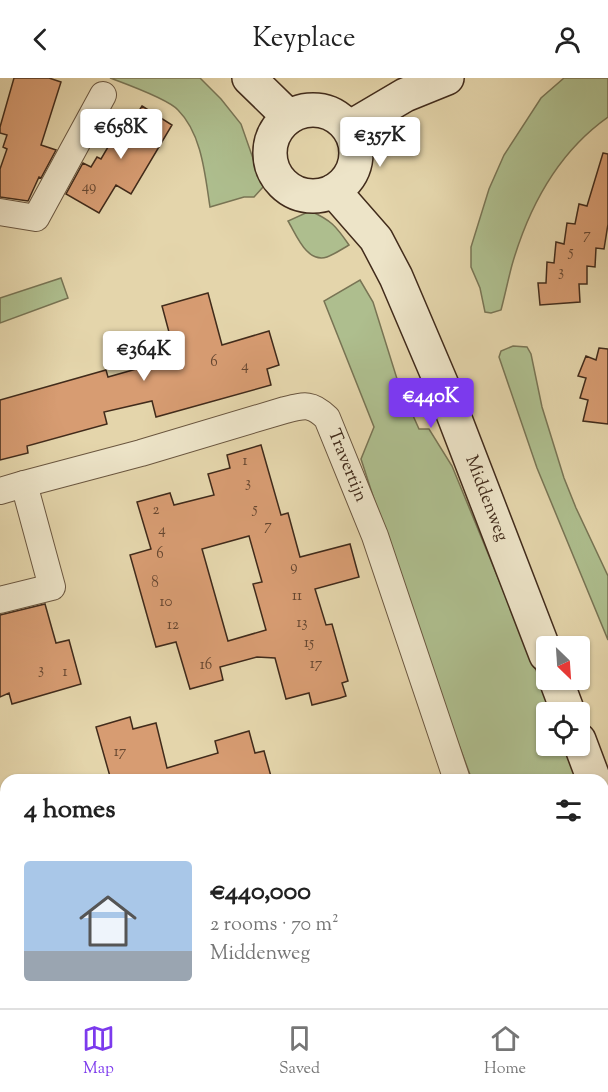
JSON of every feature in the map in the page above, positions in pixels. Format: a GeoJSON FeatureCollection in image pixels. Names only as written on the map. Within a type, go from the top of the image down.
{"type":"FeatureCollection","features":[{"type":"Feature","properties":{"kind":"main road"},"geometry":{"type":"LineString","coordinates":[[249,78],[290,117]]}},
{"type":"Feature","properties":{"kind":"main road"},"geometry":{"type":"LineString","coordinates":[[348,128],[405,95],[447,78]]}},
{"type":"Feature","properties":{"kind":"main road"},"geometry":{"type":"LineString","coordinates":[[321,110],[336,117],[348,128],[357,150],[356,163],[344,184],[334,192],[320,196],[305,196],[292,191],[280,181],[273,169],[270,155],[272,140],[279,127],[290,117],[305,111],[321,110]]}},
{"type":"Feature","properties":{"kind":"main road","name":"Middenweg"},"geometry":{"type":"LineString","coordinates":[[334,192],[376,239],[396,277],[442,386],[539,636]]}},
{"type":"Feature","properties":{"kind":"main road"},"geometry":{"type":"LineString","coordinates":[[585,756],[592,774]]}},
{"type":"Feature","properties":{"kind":"street"},"geometry":{"type":"LineString","coordinates":[[0,212],[36,218],[103,95]]}},
{"type":"Feature","properties":{"kind":"street","name":"Travertijn"},"geometry":{"type":"LineString","coordinates":[[0,600],[52,587],[12,487],[141,453],[303,405],[316,408],[327,418],[375,536],[455,774]]}},
{"type":"Feature","properties":{"kind":"green space"},"geometry":{"type":"Polygon","coordinates":[[[110,78],[200,78],[241,124],[263,187],[254,197],[244,197],[210,207],[201,156],[186,120],[178,110],[165,101],[110,78]]]}},
{"type":"Feature","properties":{"kind":"green space"},"geometry":{"type":"Polygon","coordinates":[[[564,78],[608,78],[608,117],[574,147],[547,182],[519,243],[501,310],[485,312],[480,288],[471,267],[471,247],[489,189],[504,155],[541,98],[564,78]]]}},
{"type":"Feature","properties":{"kind":"green space"},"geometry":{"type":"Polygon","coordinates":[[[310,211],[332,224],[349,245],[327,257],[320,258],[308,252],[288,221],[310,211]]]}},
{"type":"Feature","properties":{"kind":"green space"},"geometry":{"type":"Polygon","coordinates":[[[61,278],[68,298],[0,323],[0,298],[61,278]]]}},
{"type":"Feature","properties":{"kind":"green space"},"geometry":{"type":"Polygon","coordinates":[[[360,280],[373,302],[398,382],[419,429],[429,429],[452,466],[536,671],[536,690],[544,690],[549,702],[536,702],[536,756],[569,756],[576,774],[470,774],[419,638],[361,459],[374,427],[324,301],[360,280]]]}},
{"type":"Feature","properties":{"kind":"green space"},"geometry":{"type":"Polygon","coordinates":[[[513,346],[527,347],[531,354],[542,407],[564,478],[608,576],[608,640],[537,468],[499,357],[501,351],[513,346]]]}},
{"type":"Feature","properties":{"kind":"building"},"geometry":{"type":"Polygon","coordinates":[[[14,78],[49,78],[61,82],[41,145],[56,150],[41,178],[39,177],[28,201],[0,197],[0,169],[7,149],[3,147],[7,135],[0,133],[0,127],[14,78]]]}},
{"type":"Feature","properties":{"kind":"building"},"geometry":{"type":"Polygon","coordinates":[[[142,106],[172,125],[131,194],[116,185],[99,213],[66,194],[83,163],[91,167],[97,157],[101,159],[128,113],[135,117],[142,106]]]}},
{"type":"Feature","properties":{"kind":"building"},"geometry":{"type":"Polygon","coordinates":[[[603,153],[608,154],[608,224],[604,249],[596,248],[595,267],[587,266],[587,284],[579,284],[580,302],[540,305],[538,283],[546,283],[547,262],[554,263],[556,242],[564,244],[567,223],[575,224],[579,204],[587,206],[603,153]]]}},
{"type":"Feature","properties":{"kind":"building"},"geometry":{"type":"Polygon","coordinates":[[[208,293],[222,345],[269,331],[279,365],[267,369],[271,385],[156,417],[152,401],[104,412],[107,424],[27,446],[28,453],[0,460],[0,400],[106,370],[108,377],[154,364],[151,355],[173,347],[162,306],[208,293]]]}},
{"type":"Feature","properties":{"kind":"building"},"geometry":{"type":"Polygon","coordinates":[[[599,348],[608,349],[608,424],[583,421],[588,400],[580,398],[586,378],[578,376],[586,356],[596,360],[599,348]]]}},
{"type":"Feature","properties":{"kind":"building"},"geometry":{"type":"Polygon","coordinates":[[[261,445],[281,515],[288,513],[300,557],[350,544],[359,577],[315,589],[326,625],[332,624],[348,681],[342,683],[346,696],[312,705],[309,693],[286,699],[275,658],[257,657],[220,667],[223,680],[190,689],[176,642],[156,647],[130,555],[151,549],[137,502],[170,493],[174,505],[214,495],[208,474],[230,468],[227,455],[261,445]],[[249,536],[202,549],[228,641],[266,630],[253,584],[262,582],[249,536]]]}},
{"type":"Feature","properties":{"kind":"building"},"geometry":{"type":"Polygon","coordinates":[[[45,604],[56,643],[69,640],[81,684],[12,704],[9,693],[0,697],[0,615],[45,604]]]}},
{"type":"Feature","properties":{"kind":"building"},"geometry":{"type":"Polygon","coordinates":[[[130,717],[133,729],[156,723],[167,768],[218,753],[215,741],[249,731],[255,753],[264,751],[270,774],[109,774],[96,727],[130,717]]]}}]}
